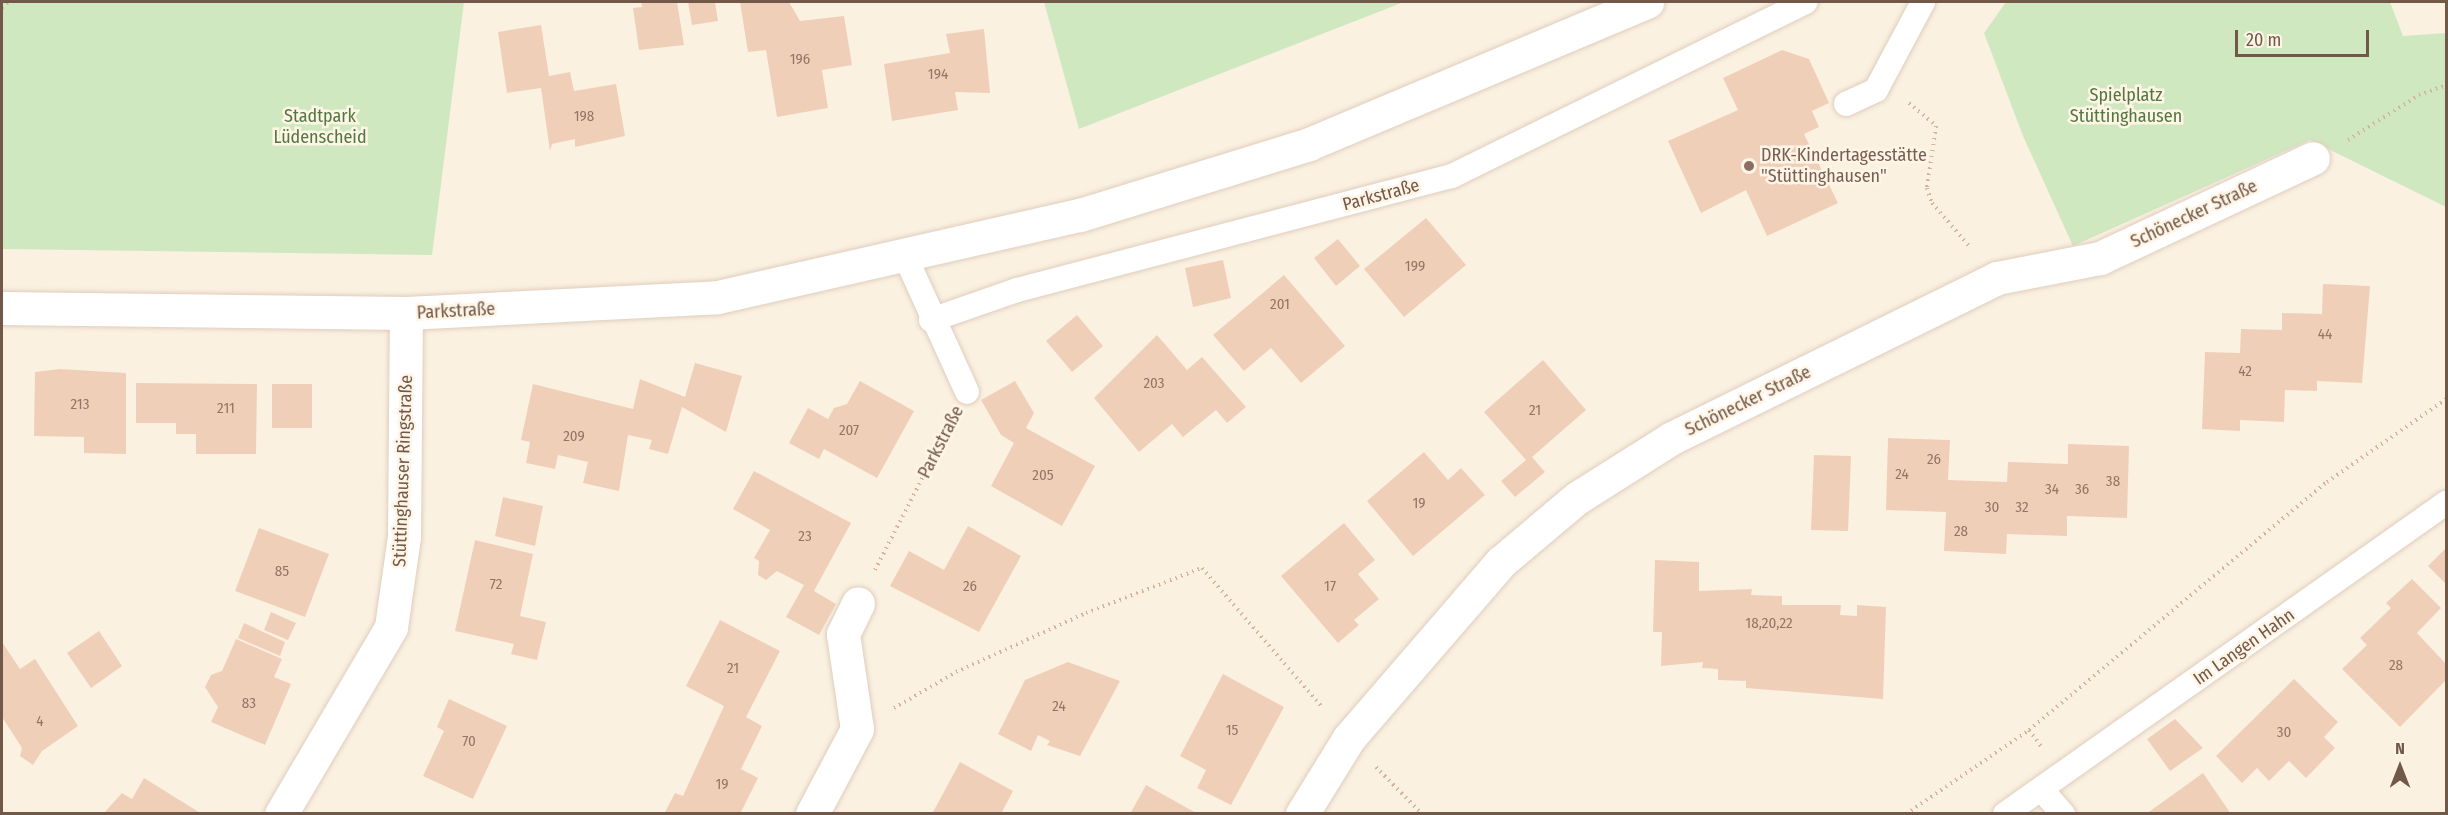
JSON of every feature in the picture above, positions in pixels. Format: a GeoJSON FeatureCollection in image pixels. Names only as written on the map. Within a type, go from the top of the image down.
{"type":"FeatureCollection","features":[{"type":"Feature","properties":{"kind":"street","name":"Parkstraße"},"geometry":{"type":"LineString","coordinates":[[2,308],[406,313],[718,297],[906,258],[1080,215],[1309,144],[1647,2]]}},
{"type":"Feature","properties":{"kind":"street","name":"Schönecker Straße"},"geometry":{"type":"LineString","coordinates":[[1302,813],[1348,738],[1501,562],[1577,498],[1672,438],[1996,278],[2100,258],[2313,159]]}},
{"type":"Feature","properties":{"kind":"street","name":"Stüttinghauser Ringstraße"},"geometry":{"type":"LineString","coordinates":[[281,813],[391,627],[404,537],[406,313]]}},
{"type":"Feature","properties":{"kind":"street"},"geometry":{"type":"LineString","coordinates":[[812,813],[857,729],[843,634],[858,603]]}},
{"type":"Feature","properties":{"kind":"lane","name":"Parkstraße"},"geometry":{"type":"LineString","coordinates":[[931,320],[1017,290],[1452,176],[1805,2]]}},
{"type":"Feature","properties":{"kind":"lane"},"geometry":{"type":"LineString","coordinates":[[1846,104],[1873,91],[1923,2]]}},
{"type":"Feature","properties":{"kind":"lane","name":"Parkstraße"},"geometry":{"type":"LineString","coordinates":[[906,258],[931,320],[967,392]]}},
{"type":"Feature","properties":{"kind":"lane","name":"Im Langen Hahn"},"geometry":{"type":"LineString","coordinates":[[2005,813],[2042,790],[2446,504]]}},
{"type":"Feature","properties":{"kind":"lane"},"geometry":{"type":"LineString","coordinates":[[2042,790],[2063,813]]}},
{"type":"Feature","properties":{"kind":"path"},"geometry":{"type":"LineString","coordinates":[[2,8],[9,2]]}},
{"type":"Feature","properties":{"kind":"path"},"geometry":{"type":"LineString","coordinates":[[2313,159],[2419,95],[2446,85]]}},
{"type":"Feature","properties":{"kind":"path"},"geometry":{"type":"LineString","coordinates":[[1873,91],[1882,100],[1911,104],[1936,126],[1927,188],[1932,203],[1996,278]]}},
{"type":"Feature","properties":{"kind":"path","name":"Parkstraße"},"geometry":{"type":"LineString","coordinates":[[858,603],[967,392]]}},
{"type":"Feature","properties":{"kind":"path"},"geometry":{"type":"LineString","coordinates":[[1906,813],[2029,730],[2328,482],[2446,399]]}},
{"type":"Feature","properties":{"kind":"path"},"geometry":{"type":"LineString","coordinates":[[857,729],[956,672],[1202,568],[1348,738],[1422,813]]}},
{"type":"Feature","properties":{"kind":"green space","name":"Stadtpark Lüdenscheid"},"geometry":{"type":"Polygon","coordinates":[[[2,2],[464,2],[432,255],[2,249],[2,2]]]}},
{"type":"Feature","properties":{"kind":"green space"},"geometry":{"type":"Polygon","coordinates":[[[1044,2],[1404,2],[1079,129],[1044,2]]]}},
{"type":"Feature","properties":{"kind":"green space","name":"Spielplatz Stüttinghausen"},"geometry":{"type":"Polygon","coordinates":[[[2006,2],[2390,2],[2403,36],[2446,33],[2446,207],[2310,140],[2073,246],[2023,136],[1984,33],[2006,2]]]}},
{"type":"Feature","properties":{"kind":"building"},"geometry":{"type":"Polygon","coordinates":[[[641,2],[677,2],[684,45],[639,50],[633,8],[642,7],[641,2]]]}},
{"type":"Feature","properties":{"kind":"building"},"geometry":{"type":"Polygon","coordinates":[[[688,2],[715,2],[718,21],[692,25],[688,2]]]}},
{"type":"Feature","properties":{"kind":"building"},"geometry":{"type":"Polygon","coordinates":[[[740,2],[789,2],[800,21],[844,16],[852,65],[822,70],[828,108],[777,117],[766,50],[748,52],[740,2]]]}},
{"type":"Feature","properties":{"kind":"building"},"geometry":{"type":"Polygon","coordinates":[[[541,25],[549,76],[570,72],[574,91],[616,84],[625,136],[575,147],[575,139],[552,144],[550,151],[541,88],[507,93],[498,32],[541,25]]]}},
{"type":"Feature","properties":{"kind":"building"},"geometry":{"type":"Polygon","coordinates":[[[984,29],[990,93],[955,92],[958,110],[892,121],[884,64],[950,53],[946,34],[984,29]]]}},
{"type":"Feature","properties":{"kind":"building","name":"DRK-Kindertagesstätte \"Stüttinghausen\""},"geometry":{"type":"Polygon","coordinates":[[[1782,50],[1809,59],[1829,103],[1812,111],[1819,127],[1804,134],[1838,203],[1767,236],[1746,190],[1701,213],[1668,141],[1738,110],[1723,78],[1782,50]]]}},
{"type":"Feature","properties":{"kind":"building"},"geometry":{"type":"Polygon","coordinates":[[[1426,218],[1466,265],[1404,317],[1364,269],[1426,218]]]}},
{"type":"Feature","properties":{"kind":"building"},"geometry":{"type":"Polygon","coordinates":[[[1338,239],[1360,266],[1336,286],[1314,258],[1338,239]]]}},
{"type":"Feature","properties":{"kind":"building"},"geometry":{"type":"Polygon","coordinates":[[[1223,260],[1231,298],[1193,307],[1185,268],[1223,260]]]}},
{"type":"Feature","properties":{"kind":"building"},"geometry":{"type":"Polygon","coordinates":[[[1284,275],[1345,346],[1301,383],[1271,348],[1244,371],[1213,335],[1284,275]]]}},
{"type":"Feature","properties":{"kind":"building"},"geometry":{"type":"Polygon","coordinates":[[[2323,284],[2370,286],[2362,383],[2317,381],[2317,391],[2285,390],[2284,422],[2240,420],[2240,431],[2202,429],[2205,352],[2240,353],[2241,329],[2282,330],[2282,313],[2322,314],[2323,284]]]}},
{"type":"Feature","properties":{"kind":"building"},"geometry":{"type":"Polygon","coordinates":[[[1077,315],[1103,346],[1072,372],[1046,341],[1077,315]]]}},
{"type":"Feature","properties":{"kind":"building"},"geometry":{"type":"Polygon","coordinates":[[[1157,335],[1187,370],[1202,357],[1246,407],[1227,423],[1216,410],[1183,437],[1172,424],[1139,452],[1094,398],[1157,335]]]}},
{"type":"Feature","properties":{"kind":"building"},"geometry":{"type":"Polygon","coordinates":[[[1543,360],[1586,410],[1532,457],[1545,472],[1515,497],[1501,481],[1526,460],[1484,412],[1543,360]]]}},
{"type":"Feature","properties":{"kind":"building"},"geometry":{"type":"Polygon","coordinates":[[[695,363],[742,376],[726,432],[682,407],[668,454],[649,449],[652,440],[628,435],[619,491],[583,483],[588,462],[558,455],[555,469],[526,463],[530,442],[521,440],[533,384],[633,409],[640,379],[685,397],[695,363]]]}},
{"type":"Feature","properties":{"kind":"building"},"geometry":{"type":"Polygon","coordinates":[[[60,369],[126,373],[126,454],[84,453],[84,437],[34,436],[35,372],[60,369]]]}},
{"type":"Feature","properties":{"kind":"building"},"geometry":{"type":"Polygon","coordinates":[[[860,381],[914,411],[877,478],[824,449],[819,459],[789,443],[808,408],[828,419],[834,408],[847,404],[860,381]]]}},
{"type":"Feature","properties":{"kind":"building"},"geometry":{"type":"Polygon","coordinates":[[[1015,381],[1034,413],[1026,428],[1095,466],[1062,526],[991,486],[1014,443],[1001,435],[981,400],[1015,381]]]}},
{"type":"Feature","properties":{"kind":"building"},"geometry":{"type":"Polygon","coordinates":[[[136,383],[257,384],[256,454],[196,454],[196,434],[176,434],[176,423],[136,423],[136,383]]]}},
{"type":"Feature","properties":{"kind":"building"},"geometry":{"type":"Polygon","coordinates":[[[272,384],[312,384],[312,428],[272,428],[272,384]]]}},
{"type":"Feature","properties":{"kind":"building"},"geometry":{"type":"Polygon","coordinates":[[[1888,438],[1950,440],[1948,480],[2007,482],[2008,462],[2068,464],[2068,444],[2129,446],[2127,518],[2067,516],[2067,536],[2007,534],[2006,554],[1944,551],[1946,512],[1886,510],[1888,438]]]}},
{"type":"Feature","properties":{"kind":"building"},"geometry":{"type":"Polygon","coordinates":[[[1424,452],[1448,480],[1461,468],[1485,495],[1413,556],[1367,501],[1424,452]]]}},
{"type":"Feature","properties":{"kind":"building"},"geometry":{"type":"Polygon","coordinates":[[[1814,455],[1851,456],[1848,531],[1811,530],[1814,455]]]}},
{"type":"Feature","properties":{"kind":"building"},"geometry":{"type":"Polygon","coordinates":[[[754,471],[851,523],[814,591],[836,604],[819,635],[786,617],[804,585],[777,571],[766,580],[758,575],[759,561],[754,558],[770,530],[733,509],[754,471]]]}},
{"type":"Feature","properties":{"kind":"building"},"geometry":{"type":"Polygon","coordinates":[[[503,497],[543,506],[535,546],[495,536],[503,497]]]}},
{"type":"Feature","properties":{"kind":"building"},"geometry":{"type":"Polygon","coordinates":[[[1344,523],[1375,560],[1358,574],[1379,599],[1354,620],[1359,625],[1338,643],[1281,576],[1344,523]]]}},
{"type":"Feature","properties":{"kind":"building"},"geometry":{"type":"Polygon","coordinates":[[[968,526],[1021,556],[979,632],[890,586],[909,551],[944,570],[968,526]]]}},
{"type":"Feature","properties":{"kind":"building"},"geometry":{"type":"Polygon","coordinates":[[[259,528],[329,554],[305,617],[235,591],[259,528]]]}},
{"type":"Feature","properties":{"kind":"building"},"geometry":{"type":"Polygon","coordinates":[[[475,540],[533,554],[520,616],[546,622],[537,660],[511,654],[514,644],[455,631],[475,540]]]}},
{"type":"Feature","properties":{"kind":"building"},"geometry":{"type":"Polygon","coordinates":[[[2446,548],[2446,584],[2428,566],[2446,548]]]}},
{"type":"Feature","properties":{"kind":"building"},"geometry":{"type":"Polygon","coordinates":[[[1655,560],[1699,562],[1699,591],[1752,589],[1751,595],[1782,596],[1782,605],[1841,605],[1840,615],[1857,616],[1857,605],[1886,607],[1883,699],[1746,688],[1746,681],[1718,680],[1718,669],[1702,668],[1703,662],[1661,666],[1662,632],[1653,632],[1655,560]]]}},
{"type":"Feature","properties":{"kind":"building"},"geometry":{"type":"Polygon","coordinates":[[[2412,579],[2441,608],[2417,633],[2446,664],[2446,680],[2400,727],[2342,669],[2367,645],[2360,638],[2391,608],[2386,603],[2412,579]]]}},
{"type":"Feature","properties":{"kind":"building"},"geometry":{"type":"Polygon","coordinates":[[[271,612],[296,623],[288,640],[264,630],[271,612]]]}},
{"type":"Feature","properties":{"kind":"building"},"geometry":{"type":"Polygon","coordinates":[[[720,620],[780,651],[746,717],[762,726],[741,769],[758,778],[740,814],[664,814],[675,793],[683,796],[724,706],[686,686],[720,620]]]}},
{"type":"Feature","properties":{"kind":"building"},"geometry":{"type":"Polygon","coordinates":[[[244,623],[285,642],[280,656],[238,638],[244,623]]]}},
{"type":"Feature","properties":{"kind":"building"},"geometry":{"type":"Polygon","coordinates":[[[99,631],[122,666],[91,688],[67,653],[99,631]]]}},
{"type":"Feature","properties":{"kind":"building"},"geometry":{"type":"Polygon","coordinates":[[[236,639],[282,659],[274,677],[291,684],[265,745],[211,722],[218,707],[205,687],[211,675],[222,671],[236,639]]]}},
{"type":"Feature","properties":{"kind":"building"},"geometry":{"type":"Polygon","coordinates":[[[2,642],[20,669],[35,659],[78,726],[42,751],[33,765],[20,756],[22,748],[2,717],[2,642]]]}},
{"type":"Feature","properties":{"kind":"building"},"geometry":{"type":"Polygon","coordinates":[[[1068,662],[1120,681],[1080,756],[1047,745],[1050,741],[1038,735],[1031,751],[998,734],[1025,680],[1068,662]]]}},
{"type":"Feature","properties":{"kind":"building"},"geometry":{"type":"Polygon","coordinates":[[[1223,674],[1284,707],[1231,805],[1197,788],[1206,770],[1180,756],[1223,674]]]}},
{"type":"Feature","properties":{"kind":"building"},"geometry":{"type":"Polygon","coordinates":[[[2294,679],[2338,722],[2324,737],[2335,748],[2306,778],[2289,761],[2269,781],[2257,768],[2242,783],[2216,756],[2294,679]]]}},
{"type":"Feature","properties":{"kind":"building"},"geometry":{"type":"Polygon","coordinates":[[[449,699],[507,726],[473,799],[423,776],[444,731],[437,727],[449,699]]]}},
{"type":"Feature","properties":{"kind":"building"},"geometry":{"type":"Polygon","coordinates":[[[2175,719],[2203,748],[2170,771],[2147,739],[2175,719]]]}},
{"type":"Feature","properties":{"kind":"building"},"geometry":{"type":"Polygon","coordinates":[[[960,762],[1013,791],[1001,814],[932,814],[960,762]]]}},
{"type":"Feature","properties":{"kind":"building"},"geometry":{"type":"Polygon","coordinates":[[[2203,773],[2231,814],[2146,814],[2203,773]]]}},
{"type":"Feature","properties":{"kind":"building"},"geometry":{"type":"Polygon","coordinates":[[[144,778],[202,814],[103,814],[122,793],[132,799],[144,778]]]}},
{"type":"Feature","properties":{"kind":"building"},"geometry":{"type":"Polygon","coordinates":[[[1146,785],[1198,814],[1130,814],[1146,785]]]}},
{"type":"Feature","properties":{"kind":"place","name":"DRK-Kindertagesstätte \"Stüttinghausen\""},"geometry":{"type":"Point","coordinates":[1749,166]}}]}
